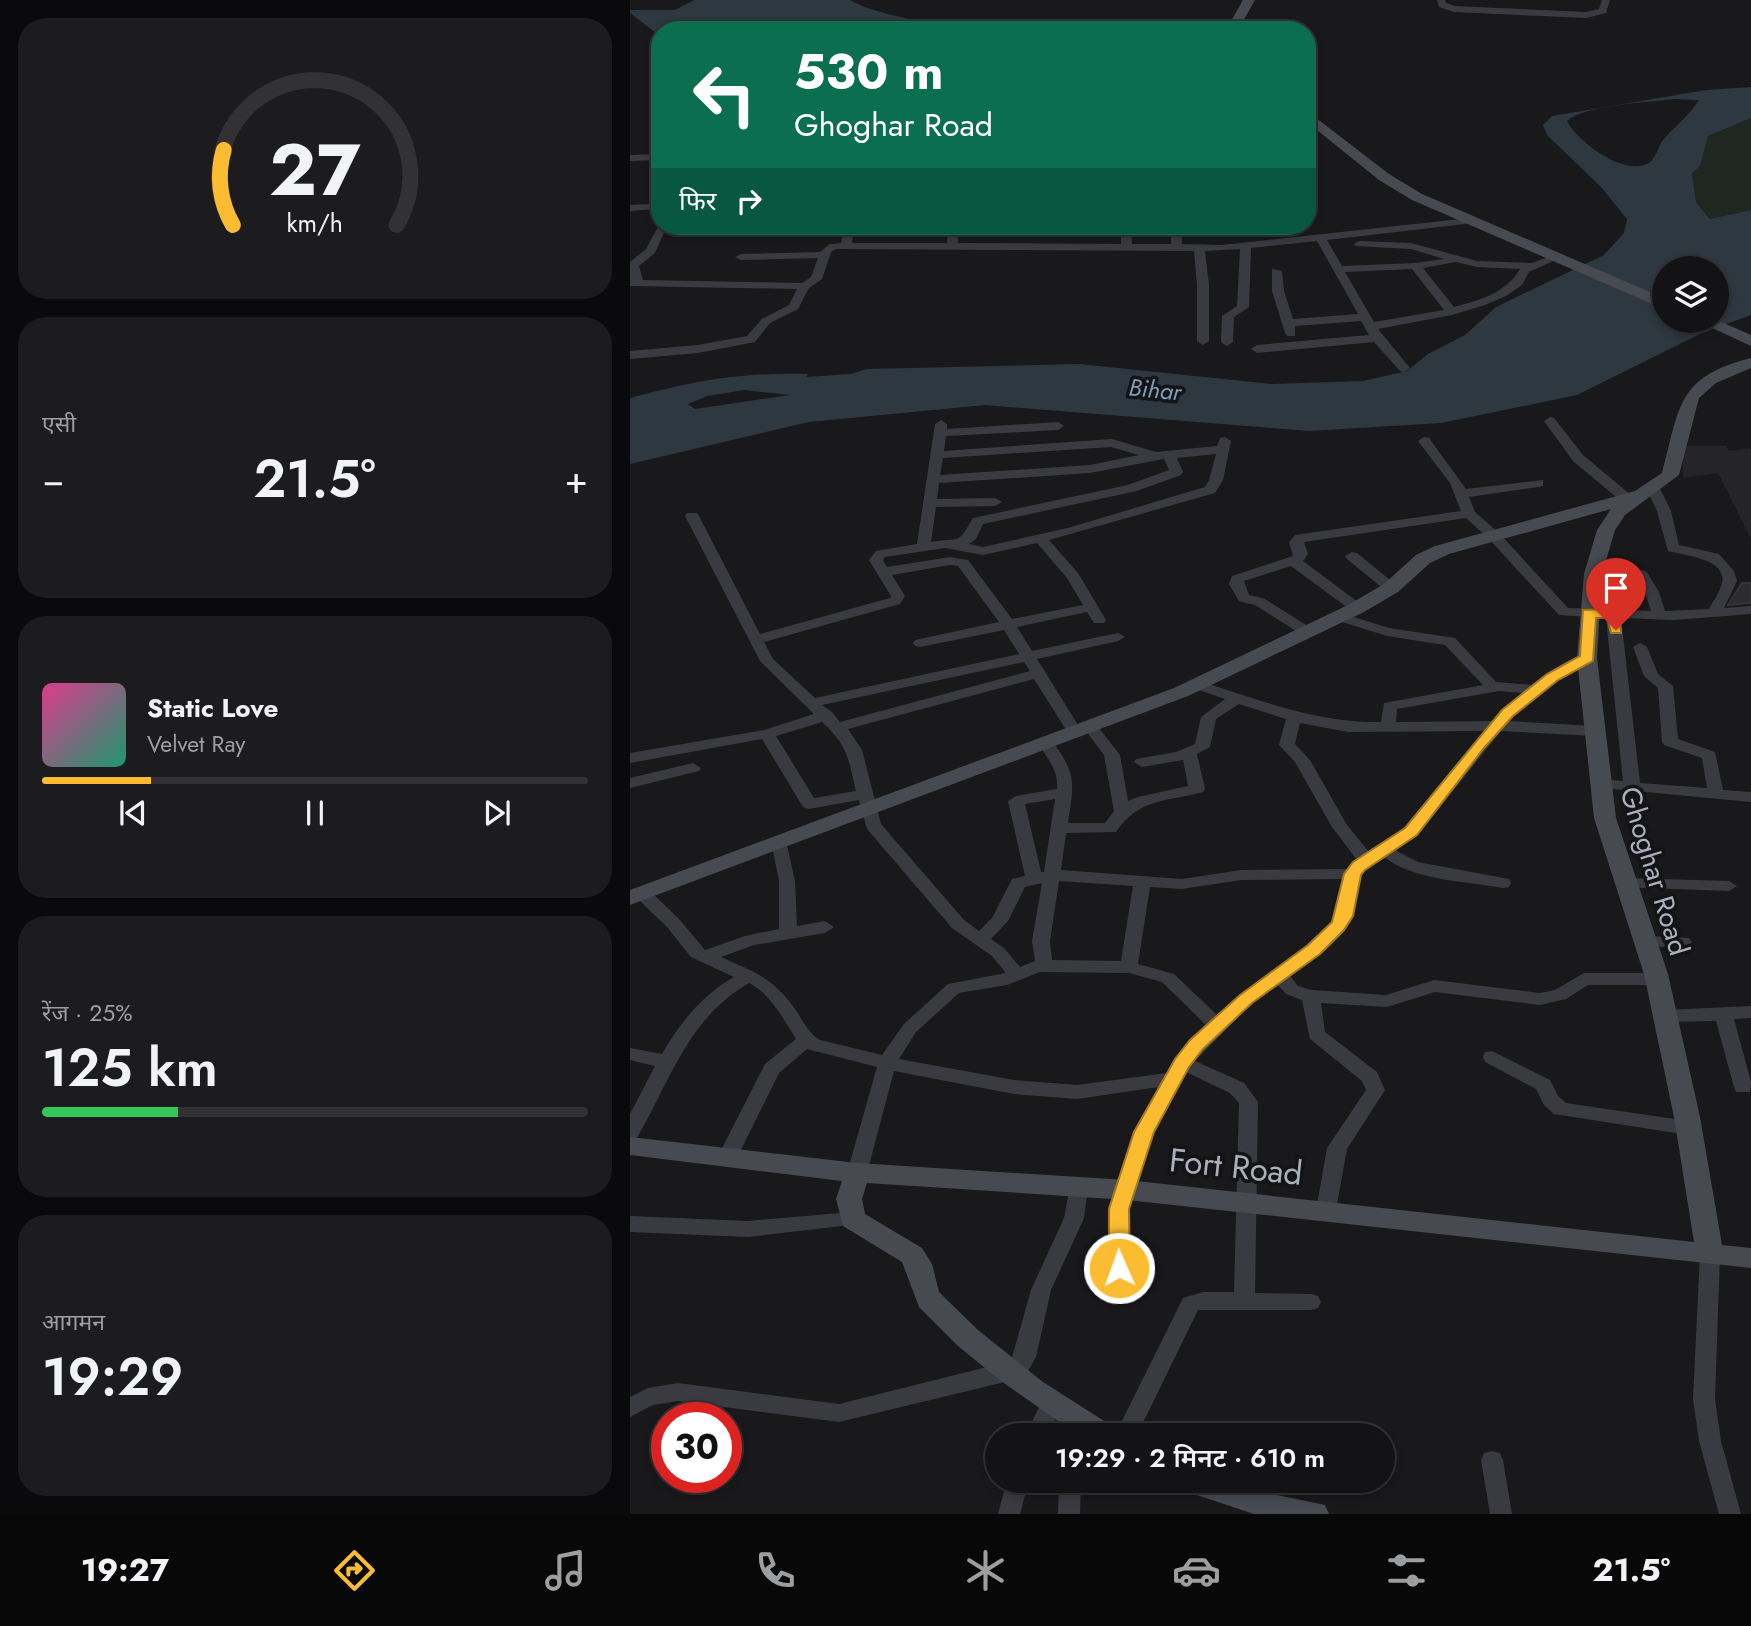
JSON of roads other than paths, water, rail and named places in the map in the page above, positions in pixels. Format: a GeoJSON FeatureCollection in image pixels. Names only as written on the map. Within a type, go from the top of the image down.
{"type":"FeatureCollection","features":[{"type":"Feature","properties":{"kind":"street"},"geometry":{"type":"LineString","coordinates":[[1237,21],[1249,0]]}},
{"type":"Feature","properties":{"kind":"street"},"geometry":{"type":"LineString","coordinates":[[1441,0],[1442,5],[1454,9],[1586,15],[1602,11],[1606,0]]}},
{"type":"Feature","properties":{"kind":"street"},"geometry":{"type":"LineString","coordinates":[[1316,123],[1384,177],[1417,197],[1652,299]]}},
{"type":"Feature","properties":{"kind":"street"},"geometry":{"type":"LineString","coordinates":[[630,158],[651,157]]}},
{"type":"Feature","properties":{"kind":"street"},"geometry":{"type":"LineString","coordinates":[[630,208],[651,207]]}},
{"type":"Feature","properties":{"kind":"street"},"geometry":{"type":"LineString","coordinates":[[658,235],[651,251],[633,265],[634,283],[804,286],[816,279],[829,247],[1246,247],[1323,242],[1470,221]]}},
{"type":"Feature","properties":{"kind":"street"},"geometry":{"type":"LineString","coordinates":[[846,246],[848,235]]}},
{"type":"Feature","properties":{"kind":"street"},"geometry":{"type":"LineString","coordinates":[[952,246],[953,235]]}},
{"type":"Feature","properties":{"kind":"street"},"geometry":{"type":"LineString","coordinates":[[1126,235],[1127,248]]}},
{"type":"Feature","properties":{"kind":"street"},"geometry":{"type":"LineString","coordinates":[[1176,235],[1177,248]]}},
{"type":"Feature","properties":{"kind":"street"},"geometry":{"type":"LineString","coordinates":[[1323,242],[1398,244],[1456,260],[1497,266],[1531,266],[1560,259]]}},
{"type":"Feature","properties":{"kind":"street"},"geometry":{"type":"LineString","coordinates":[[1323,242],[1371,327],[1404,368]]}},
{"type":"Feature","properties":{"kind":"street"},"geometry":{"type":"LineString","coordinates":[[1227,342],[1228,316],[1243,307],[1246,247]]}},
{"type":"Feature","properties":{"kind":"street"},"geometry":{"type":"LineString","coordinates":[[1199,248],[1203,285],[1203,341]]}},
{"type":"Feature","properties":{"kind":"street"},"geometry":{"type":"LineString","coordinates":[[741,257],[824,255]]}},
{"type":"Feature","properties":{"kind":"street"},"geometry":{"type":"LineString","coordinates":[[1339,269],[1415,266],[1456,260]]}},
{"type":"Feature","properties":{"kind":"street"},"geometry":{"type":"LineString","coordinates":[[1415,266],[1452,312]]}},
{"type":"Feature","properties":{"kind":"street"},"geometry":{"type":"LineString","coordinates":[[1257,349],[1294,345],[1452,312],[1513,287],[1531,266]]}},
{"type":"Feature","properties":{"kind":"street"},"geometry":{"type":"LineString","coordinates":[[1276,271],[1294,345]]}},
{"type":"Feature","properties":{"kind":"street"},"geometry":{"type":"LineString","coordinates":[[631,348],[751,339],[766,321],[794,307],[804,286]]}},
{"type":"Feature","properties":{"kind":"street"},"geometry":{"type":"LineString","coordinates":[[1287,323],[1371,327]]}},
{"type":"Feature","properties":{"kind":"street"},"geometry":{"type":"LineString","coordinates":[[1729,331],[1751,341]]}},
{"type":"Feature","properties":{"kind":"street","name":"Ghoghar Road"},"geometry":{"type":"LineString","coordinates":[[1710,1254],[1688,1128],[1657,979],[1605,818],[1599,784],[1587,658],[1589,614],[1593,575],[1611,519],[1640,494],[1670,475],[1675,466],[1680,433],[1691,397],[1699,387],[1711,378],[1751,363]]}},
{"type":"Feature","properties":{"kind":"street"},"geometry":{"type":"LineString","coordinates":[[1550,421],[1578,458],[1664,511],[1673,548],[1714,557],[1729,574],[1730,581],[1715,612]]}},
{"type":"Feature","properties":{"kind":"street"},"geometry":{"type":"LineString","coordinates":[[924,546],[940,429],[1058,426]]}},
{"type":"Feature","properties":{"kind":"street"},"geometry":{"type":"LineString","coordinates":[[1424,441],[1451,475],[1469,514],[1494,536],[1560,609],[1573,614],[1659,615],[1751,610]]}},
{"type":"Feature","properties":{"kind":"street"},"geometry":{"type":"LineString","coordinates":[[937,455],[1117,443],[1162,455],[1175,472],[1132,488],[978,521],[971,536],[959,545]]}},
{"type":"Feature","properties":{"kind":"street"},"geometry":{"type":"LineString","coordinates":[[755,640],[894,601],[898,596],[876,561],[878,556],[924,546],[959,545],[978,552],[1040,538],[1210,491],[1224,445],[1090,469],[935,479]]}},
{"type":"Feature","properties":{"kind":"street"},"geometry":{"type":"LineString","coordinates":[[1461,494],[1538,483]]}},
{"type":"Feature","properties":{"kind":"street"},"geometry":{"type":"LineString","coordinates":[[636,896],[779,841],[869,801],[1046,744],[1198,685],[1349,613],[1391,588],[1433,553],[1640,494]]}},
{"type":"Feature","properties":{"kind":"street"},"geometry":{"type":"LineString","coordinates":[[931,503],[995,502]]}},
{"type":"Feature","properties":{"kind":"street"},"geometry":{"type":"LineString","coordinates":[[1309,633],[1262,603],[1244,598],[1236,584],[1241,577],[1294,561],[1301,554],[1296,542],[1305,537],[1469,514]]}},
{"type":"Feature","properties":{"kind":"street"},"geometry":{"type":"LineString","coordinates":[[692,516],[767,661],[833,721],[854,750],[869,801],[871,821],[919,882],[958,924],[998,952],[1017,974]]}},
{"type":"Feature","properties":{"kind":"street"},"geometry":{"type":"LineString","coordinates":[[920,643],[1008,625],[1096,613],[1064,564],[1040,538]]}},
{"type":"Feature","properties":{"kind":"street"},"geometry":{"type":"LineString","coordinates":[[1352,556],[1391,588]]}},
{"type":"Feature","properties":{"kind":"street"},"geometry":{"type":"LineString","coordinates":[[884,572],[960,561],[989,595],[1037,674],[1083,730],[1112,755],[1122,811]]}},
{"type":"Feature","properties":{"kind":"street"},"geometry":{"type":"LineString","coordinates":[[1294,561],[1349,613],[1387,632],[1454,642],[1491,685],[1534,691]]}},
{"type":"Feature","properties":{"kind":"street"},"geometry":{"type":"LineString","coordinates":[[1641,574],[1653,593],[1659,615]]}},
{"type":"Feature","properties":{"kind":"street"},"geometry":{"type":"LineString","coordinates":[[1613,614],[1632,787]]}},
{"type":"Feature","properties":{"kind":"street"},"geometry":{"type":"LineString","coordinates":[[811,702],[1118,637]]}},
{"type":"Feature","properties":{"kind":"street"},"geometry":{"type":"LineString","coordinates":[[1640,647],[1651,676],[1665,686],[1670,742],[1709,755],[1716,794]]}},
{"type":"Feature","properties":{"kind":"street"},"geometry":{"type":"LineString","coordinates":[[1120,1292],[1117,1219],[1144,1132],[1177,1071],[1217,1025],[1314,950],[1338,926],[1344,916],[1352,874],[1366,860],[1411,832],[1494,726],[1534,691],[1587,658]]}},
{"type":"Feature","properties":{"kind":"street"},"geometry":{"type":"LineString","coordinates":[[630,758],[833,721],[1037,674]]}},
{"type":"Feature","properties":{"kind":"street"},"geometry":{"type":"LineString","coordinates":[[1198,685],[1294,717],[1348,727],[1494,726],[1594,731]]}},
{"type":"Feature","properties":{"kind":"street"},"geometry":{"type":"LineString","coordinates":[[1388,728],[1389,706],[1497,687]]}},
{"type":"Feature","properties":{"kind":"street"},"geometry":{"type":"LineString","coordinates":[[1142,762],[1189,753],[1204,745],[1209,718],[1237,698]]}},
{"type":"Feature","properties":{"kind":"street"},"geometry":{"type":"LineString","coordinates":[[1294,717],[1287,746],[1302,760],[1340,827],[1366,860]]}},
{"type":"Feature","properties":{"kind":"street"},"geometry":{"type":"LineString","coordinates":[[767,734],[806,802],[818,804],[869,801]]}},
{"type":"Feature","properties":{"kind":"street"},"geometry":{"type":"LineString","coordinates":[[1044,966],[1041,941],[1054,847],[1061,828],[1065,793],[1062,769],[1046,744]]}},
{"type":"Feature","properties":{"kind":"street"},"geometry":{"type":"LineString","coordinates":[[1061,828],[1110,828],[1122,811],[1143,800],[1197,789],[1189,753]]}},
{"type":"Feature","properties":{"kind":"street"},"geometry":{"type":"LineString","coordinates":[[630,783],[693,768]]}},
{"type":"Feature","properties":{"kind":"street"},"geometry":{"type":"LineString","coordinates":[[1599,784],[1751,797]]}},
{"type":"Feature","properties":{"kind":"street"},"geometry":{"type":"LineString","coordinates":[[1034,878],[1016,802],[1065,793]]}},
{"type":"Feature","properties":{"kind":"street"},"geometry":{"type":"LineString","coordinates":[[779,841],[787,881],[788,932]]}},
{"type":"Feature","properties":{"kind":"street"},"geometry":{"type":"LineString","coordinates":[[1383,849],[1407,865],[1503,883]]}},
{"type":"Feature","properties":{"kind":"street"},"geometry":{"type":"LineString","coordinates":[[980,940],[999,921],[1015,886],[1034,878],[1052,875],[1182,884],[1241,875],[1352,874]]}},
{"type":"Feature","properties":{"kind":"street"},"geometry":{"type":"LineString","coordinates":[[1129,967],[1142,882]]}},
{"type":"Feature","properties":{"kind":"street"},"geometry":{"type":"LineString","coordinates":[[1626,883],[1729,886]]}},
{"type":"Feature","properties":{"kind":"street"},"geometry":{"type":"LineString","coordinates":[[636,896],[673,923],[697,953],[750,975],[770,989],[806,1040],[825,1049],[1014,1087],[1065,1092],[1089,1091],[1177,1071],[1237,1088],[1249,1102],[1244,1301]]}},
{"type":"Feature","properties":{"kind":"street"},"geometry":{"type":"LineString","coordinates":[[705,956],[751,940],[825,927]]}},
{"type":"Feature","properties":{"kind":"street"},"geometry":{"type":"LineString","coordinates":[[1647,942],[1683,942]]}},
{"type":"Feature","properties":{"kind":"street"},"geometry":{"type":"LineString","coordinates":[[852,1219],[849,1199],[887,1063],[910,1028],[954,988],[1007,979],[1044,966],[1129,967],[1168,978],[1217,1025]]}},
{"type":"Feature","properties":{"kind":"street"},"geometry":{"type":"LineString","coordinates":[[630,1133],[694,1017],[718,993],[750,975]]}},
{"type":"Feature","properties":{"kind":"street"},"geometry":{"type":"LineString","coordinates":[[1279,975],[1292,990],[1311,996],[1392,1001],[1437,986],[1540,999],[1560,995],[1584,979],[1657,979]]}},
{"type":"Feature","properties":{"kind":"street"},"geometry":{"type":"LineString","coordinates":[[1311,996],[1319,1040],[1370,1077],[1376,1090],[1337,1149],[1326,1210]]}},
{"type":"Feature","properties":{"kind":"street"},"geometry":{"type":"LineString","coordinates":[[1665,1016],[1751,1012]]}},
{"type":"Feature","properties":{"kind":"street"},"geometry":{"type":"LineString","coordinates":[[1727,1014],[1724,1020],[1743,1087]]}},
{"type":"Feature","properties":{"kind":"street"},"geometry":{"type":"LineString","coordinates":[[727,1158],[772,1069],[806,1040]]}},
{"type":"Feature","properties":{"kind":"street"},"geometry":{"type":"LineString","coordinates":[[630,1054],[668,1062]]}},
{"type":"Feature","properties":{"kind":"street"},"geometry":{"type":"LineString","coordinates":[[1492,1057],[1543,1085],[1551,1100],[1561,1109],[1688,1128]]}},
{"type":"Feature","properties":{"kind":"street","name":"Fort Road"},"geometry":{"type":"LineString","coordinates":[[630,1146],[857,1172],[1127,1190],[1632,1242],[1751,1258]]}},
{"type":"Feature","properties":{"kind":"street"},"geometry":{"type":"LineString","coordinates":[[630,1408],[648,1397],[678,1392],[839,1413],[1009,1372],[1019,1367],[1025,1357],[1041,1290],[1074,1218],[1078,1186]]}},
{"type":"Feature","properties":{"kind":"street"},"geometry":{"type":"LineString","coordinates":[[630,1224],[748,1229],[852,1219],[870,1233],[911,1254],[919,1265],[927,1296],[1009,1372],[1078,1423]]}},
{"type":"Feature","properties":{"kind":"street"},"geometry":{"type":"LineString","coordinates":[[1710,1254],[1704,1399],[1710,1441],[1730,1514]]}},
{"type":"Feature","properties":{"kind":"street"},"geometry":{"type":"LineString","coordinates":[[1132,1423],[1190,1304],[1203,1300],[1311,1302]]}},
{"type":"Feature","properties":{"kind":"street"},"geometry":{"type":"LineString","coordinates":[[1042,1423],[1053,1402]]}},
{"type":"Feature","properties":{"kind":"street"},"geometry":{"type":"LineString","coordinates":[[1492,1460],[1501,1514]]}},
{"type":"Feature","properties":{"kind":"street"},"geometry":{"type":"LineString","coordinates":[[1009,1514],[1015,1493]]}},
{"type":"Feature","properties":{"kind":"street"},"geometry":{"type":"LineString","coordinates":[[1069,1514],[1070,1493]]}},
{"type":"Feature","properties":{"kind":"street"},"geometry":{"type":"LineString","coordinates":[[1226,1493],[1273,1510],[1314,1514]]}},
{"type":"Feature","properties":{"kind":"water"},"geometry":{"type":"Polygon","coordinates":[[[694,0],[850,0],[871,9],[917,21],[651,21],[651,29],[630,13],[630,10],[675,10],[694,0]]]}},
{"type":"Feature","properties":{"kind":"water","name":"Bihar"},"geometry":{"type":"Polygon","coordinates":[[[1751,87],[1751,118],[1708,136],[1700,166],[1692,173],[1696,202],[1710,219],[1751,210],[1751,315],[1729,323],[1729,256],[1652,256],[1652,333],[1702,333],[1577,395],[1441,423],[1309,431],[985,405],[809,422],[630,464],[630,398],[697,382],[739,376],[808,374],[806,377],[851,374],[867,369],[1079,364],[1272,384],[1363,381],[1407,371],[1428,354],[1465,335],[1496,307],[1604,255],[1624,233],[1627,219],[1602,188],[1547,135],[1543,125],[1552,116],[1706,90],[1751,87]],[[1675,99],[1602,108],[1567,121],[1581,138],[1603,155],[1627,165],[1639,166],[1651,161],[1663,140],[1699,100],[1675,99]],[[744,390],[707,396],[688,404],[695,409],[790,395],[744,390]]]}}]}
